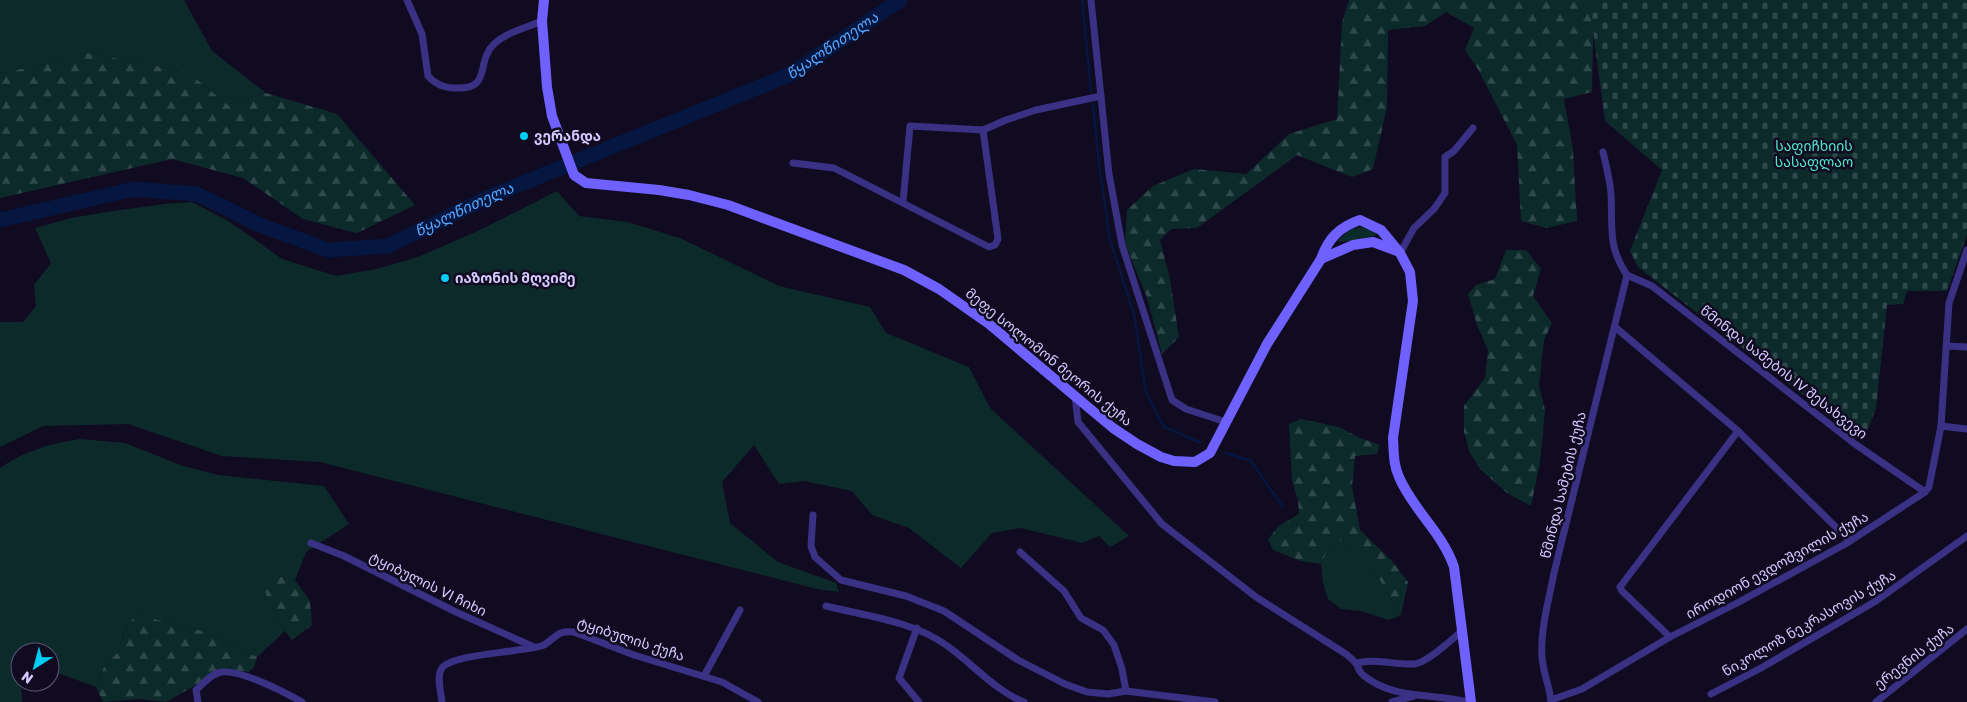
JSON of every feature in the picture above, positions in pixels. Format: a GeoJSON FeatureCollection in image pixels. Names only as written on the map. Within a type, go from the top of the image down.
{"type":"FeatureCollection","features":[{"type":"Feature","properties":{"kind":"main road"},"geometry":{"type":"LineString","coordinates":[[542,21],[544,0]]}},
{"type":"Feature","properties":{"kind":"main road","name":"მეფე სოლომონ მეორის ქუჩა"},"geometry":{"type":"LineString","coordinates":[[542,21],[547,87],[552,116],[574,175],[586,183],[659,190],[728,205],[904,270],[939,289],[989,324],[1113,428],[1161,457],[1174,461],[1195,462],[1210,453],[1267,344],[1320,260],[1325,246],[1338,230],[1360,220],[1381,230],[1399,252],[1410,272],[1413,301],[1393,438],[1394,460],[1399,478],[1449,553],[1454,567],[1469,702]]}},
{"type":"Feature","properties":{"kind":"main road"},"geometry":{"type":"LineString","coordinates":[[1320,260],[1353,245],[1373,242],[1399,252]]}},
{"type":"Feature","properties":{"kind":"street"},"geometry":{"type":"LineString","coordinates":[[407,0],[422,34],[428,76],[438,84],[451,88],[467,88],[476,85],[481,77],[486,55],[492,46],[508,34],[542,21]]}},
{"type":"Feature","properties":{"kind":"street"},"geometry":{"type":"LineString","coordinates":[[1091,0],[1109,174],[1122,245],[1172,400],[1186,409],[1226,422]]}},
{"type":"Feature","properties":{"kind":"street"},"geometry":{"type":"LineString","coordinates":[[903,202],[910,126],[983,130],[1036,110],[1101,96]]}},
{"type":"Feature","properties":{"kind":"street"},"geometry":{"type":"LineString","coordinates":[[1399,252],[1414,228],[1434,209],[1445,193],[1445,157],[1454,151],[1473,128]]}},
{"type":"Feature","properties":{"kind":"street"},"geometry":{"type":"LineString","coordinates":[[793,163],[834,168],[989,247],[995,245],[998,239],[983,130]]}},
{"type":"Feature","properties":{"kind":"street"},"geometry":{"type":"LineString","coordinates":[[1603,152],[1611,192],[1611,240],[1620,266],[1627,275]]}},
{"type":"Feature","properties":{"kind":"street"},"geometry":{"type":"LineString","coordinates":[[1925,492],[1931,482],[1941,426],[1950,302],[1966,258],[1967,250]]}},
{"type":"Feature","properties":{"kind":"street","name":"წმინდა სამების ქუჩა"},"geometry":{"type":"LineString","coordinates":[[1551,701],[1544,678],[1542,655],[1546,613],[1554,573],[1627,275]]}},
{"type":"Feature","properties":{"kind":"street","name":"წმინდა სამების IV შესახვევი"},"geometry":{"type":"LineString","coordinates":[[1627,275],[1652,286],[1855,444],[1925,492]]}},
{"type":"Feature","properties":{"kind":"street"},"geometry":{"type":"LineString","coordinates":[[1615,327],[1738,431],[1850,541]]}},
{"type":"Feature","properties":{"kind":"street"},"geometry":{"type":"LineString","coordinates":[[1947,346],[1967,347]]}},
{"type":"Feature","properties":{"kind":"street"},"geometry":{"type":"LineString","coordinates":[[1075,396],[1078,422],[1162,524],[1256,596],[1327,640],[1356,663],[1361,674],[1377,684],[1414,696],[1451,698],[1469,702]]}},
{"type":"Feature","properties":{"kind":"street"},"geometry":{"type":"LineString","coordinates":[[1941,426],[1967,429]]}},
{"type":"Feature","properties":{"kind":"street"},"geometry":{"type":"LineString","coordinates":[[1670,637],[1620,587],[1738,431]]}},
{"type":"Feature","properties":{"kind":"street","name":"იროდიონ ევდოშვილის ქუჩა"},"geometry":{"type":"LineString","coordinates":[[1551,701],[1582,689],[1670,637],[1739,602],[1850,541],[1925,492]]}},
{"type":"Feature","properties":{"kind":"street"},"geometry":{"type":"LineString","coordinates":[[813,515],[811,546],[815,558],[841,580],[906,596],[944,611],[1018,660],[1080,690],[1108,694],[1126,691],[1215,702]]}},
{"type":"Feature","properties":{"kind":"street","name":"ნიკოლოზ ნეკრასოვის ქუჩა"},"geometry":{"type":"LineString","coordinates":[[1710,694],[1761,668],[1876,601],[1967,536]]}},
{"type":"Feature","properties":{"kind":"street","name":"ტყიბულის VI ჩიხი"},"geometry":{"type":"LineString","coordinates":[[311,543],[344,556],[456,612],[534,647]]}},
{"type":"Feature","properties":{"kind":"street"},"geometry":{"type":"LineString","coordinates":[[1020,552],[1064,591],[1081,618],[1102,630],[1114,645],[1122,669],[1126,691]]}},
{"type":"Feature","properties":{"kind":"street"},"geometry":{"type":"LineString","coordinates":[[826,606],[917,628],[946,645],[970,665],[1024,702]]}},
{"type":"Feature","properties":{"kind":"street"},"geometry":{"type":"LineString","coordinates":[[704,676],[740,610]]}},
{"type":"Feature","properties":{"kind":"street"},"geometry":{"type":"LineString","coordinates":[[917,628],[899,678],[919,702]]}},
{"type":"Feature","properties":{"kind":"street","name":"ტყიბულის ქუჩა"},"geometry":{"type":"LineString","coordinates":[[442,702],[440,676],[442,667],[448,663],[475,656],[543,645],[556,634],[566,631],[574,632],[634,655],[722,682],[758,702]]}},
{"type":"Feature","properties":{"kind":"street"},"geometry":{"type":"LineString","coordinates":[[1356,663],[1377,661],[1416,664],[1426,659],[1462,631]]}},
{"type":"Feature","properties":{"kind":"street","name":"ერევნის ქუჩა"},"geometry":{"type":"LineString","coordinates":[[1876,702],[1966,632]]}},
{"type":"Feature","properties":{"kind":"street"},"geometry":{"type":"LineString","coordinates":[[198,702],[196,690],[218,673],[230,672],[269,685],[302,702]]}},
{"type":"Feature","properties":{"kind":"street"},"geometry":{"type":"LineString","coordinates":[[1392,702],[1414,696]]}},
{"type":"Feature","properties":{"kind":"green space"},"geometry":{"type":"Polygon","coordinates":[[[0,0],[184,0],[212,51],[266,93],[228,105],[188,72],[88,53],[0,74],[0,0]]]}},
{"type":"Feature","properties":{"kind":"green space"},"geometry":{"type":"Polygon","coordinates":[[[1349,0],[1594,0],[1592,92],[1564,99],[1573,150],[1577,221],[1546,228],[1521,221],[1517,145],[1479,71],[1465,50],[1474,28],[1446,12],[1425,26],[1388,30],[1387,107],[1373,169],[1352,177],[1297,155],[1197,228],[1171,229],[1160,240],[1170,279],[1179,337],[1162,354],[1147,298],[1125,243],[1127,210],[1153,186],[1194,169],[1246,174],[1289,134],[1337,119],[1342,22],[1349,0]]]}},
{"type":"Feature","properties":{"kind":"green space","name":"საფიჩხიის სასაფლაო"},"geometry":{"type":"Polygon","coordinates":[[[1589,0],[1967,0],[1967,235],[1947,291],[1907,291],[1903,304],[1887,305],[1876,408],[1863,442],[1638,267],[1630,251],[1662,170],[1605,121],[1589,0]]]}},
{"type":"Feature","properties":{"kind":"green space"},"geometry":{"type":"Polygon","coordinates":[[[88,53],[188,72],[228,105],[266,93],[337,114],[415,205],[357,233],[303,219],[243,178],[172,159],[0,198],[0,74],[88,53]]]}},
{"type":"Feature","properties":{"kind":"green space"},"geometry":{"type":"Polygon","coordinates":[[[557,191],[579,216],[627,222],[680,238],[779,286],[870,307],[886,333],[969,367],[990,408],[1129,536],[1110,547],[1099,536],[1082,543],[1021,528],[992,533],[961,568],[909,528],[872,515],[852,491],[804,481],[779,484],[754,445],[722,482],[730,523],[778,562],[836,583],[839,592],[817,589],[320,462],[222,456],[128,424],[43,426],[0,447],[0,322],[23,322],[36,306],[34,285],[51,263],[35,228],[71,218],[113,211],[192,202],[230,222],[282,259],[336,276],[376,269],[418,257],[480,230],[557,191]]]}},
{"type":"Feature","properties":{"kind":"green space"},"geometry":{"type":"Polygon","coordinates":[[[1360,227],[1376,231],[1377,234],[1357,240],[1337,241],[1350,230],[1360,227]]]}},
{"type":"Feature","properties":{"kind":"green space"},"geometry":{"type":"Polygon","coordinates":[[[1506,250],[1526,250],[1541,269],[1533,296],[1552,323],[1544,340],[1539,385],[1545,410],[1540,462],[1531,506],[1507,493],[1481,470],[1470,453],[1464,432],[1464,406],[1485,378],[1488,350],[1477,325],[1468,294],[1476,285],[1495,279],[1506,250]]]}},
{"type":"Feature","properties":{"kind":"green space"},"geometry":{"type":"Polygon","coordinates":[[[1301,419],[1339,427],[1360,438],[1380,445],[1377,454],[1355,456],[1352,486],[1360,530],[1391,560],[1408,582],[1401,615],[1378,577],[1360,555],[1339,540],[1328,549],[1321,564],[1301,561],[1273,550],[1268,539],[1279,526],[1299,514],[1298,500],[1292,481],[1289,424],[1301,419]]]}},
{"type":"Feature","properties":{"kind":"green space"},"geometry":{"type":"Polygon","coordinates":[[[80,439],[125,443],[183,466],[218,475],[324,486],[349,524],[306,552],[295,580],[276,575],[275,617],[285,631],[257,657],[207,632],[158,620],[136,612],[123,634],[121,649],[104,667],[96,687],[60,674],[60,642],[10,642],[10,692],[22,692],[22,702],[0,702],[0,468],[19,457],[59,443],[80,439]]]}},
{"type":"Feature","properties":{"kind":"green space"},"geometry":{"type":"Polygon","coordinates":[[[1339,540],[1360,555],[1378,577],[1401,615],[1389,620],[1361,611],[1341,609],[1328,599],[1323,583],[1321,564],[1328,549],[1339,540]]]}},
{"type":"Feature","properties":{"kind":"green space"},"geometry":{"type":"Polygon","coordinates":[[[276,575],[295,580],[310,601],[312,625],[292,640],[275,617],[264,589],[276,575]]]}},
{"type":"Feature","properties":{"kind":"green space"},"geometry":{"type":"Polygon","coordinates":[[[136,612],[158,620],[207,632],[257,657],[254,667],[249,672],[218,669],[198,684],[166,702],[139,699],[103,702],[96,687],[104,667],[121,649],[123,635],[136,612]]]}},
{"type":"Feature","properties":{"kind":"waterway","name":"წყალწითელა"},"geometry":{"type":"LineString","coordinates":[[0,220],[134,189],[197,194],[260,225],[328,250],[388,246],[491,196],[791,74],[900,0]]}},
{"type":"Feature","properties":{"kind":"waterway"},"geometry":{"type":"LineString","coordinates":[[1082,0],[1091,91]]}},
{"type":"Feature","properties":{"kind":"waterway"},"geometry":{"type":"LineString","coordinates":[[1093,104],[1110,240],[1134,314],[1146,392],[1163,426],[1201,443]]}},
{"type":"Feature","properties":{"kind":"waterway"},"geometry":{"type":"LineString","coordinates":[[1226,453],[1251,461],[1283,507]]}},
{"type":"Feature","properties":{"kind":"place","name":"ვერანდა"},"geometry":{"type":"Point","coordinates":[524,136]}},
{"type":"Feature","properties":{"kind":"place","name":"იაზონის მღვიმე"},"geometry":{"type":"Point","coordinates":[445,278]}}]}
